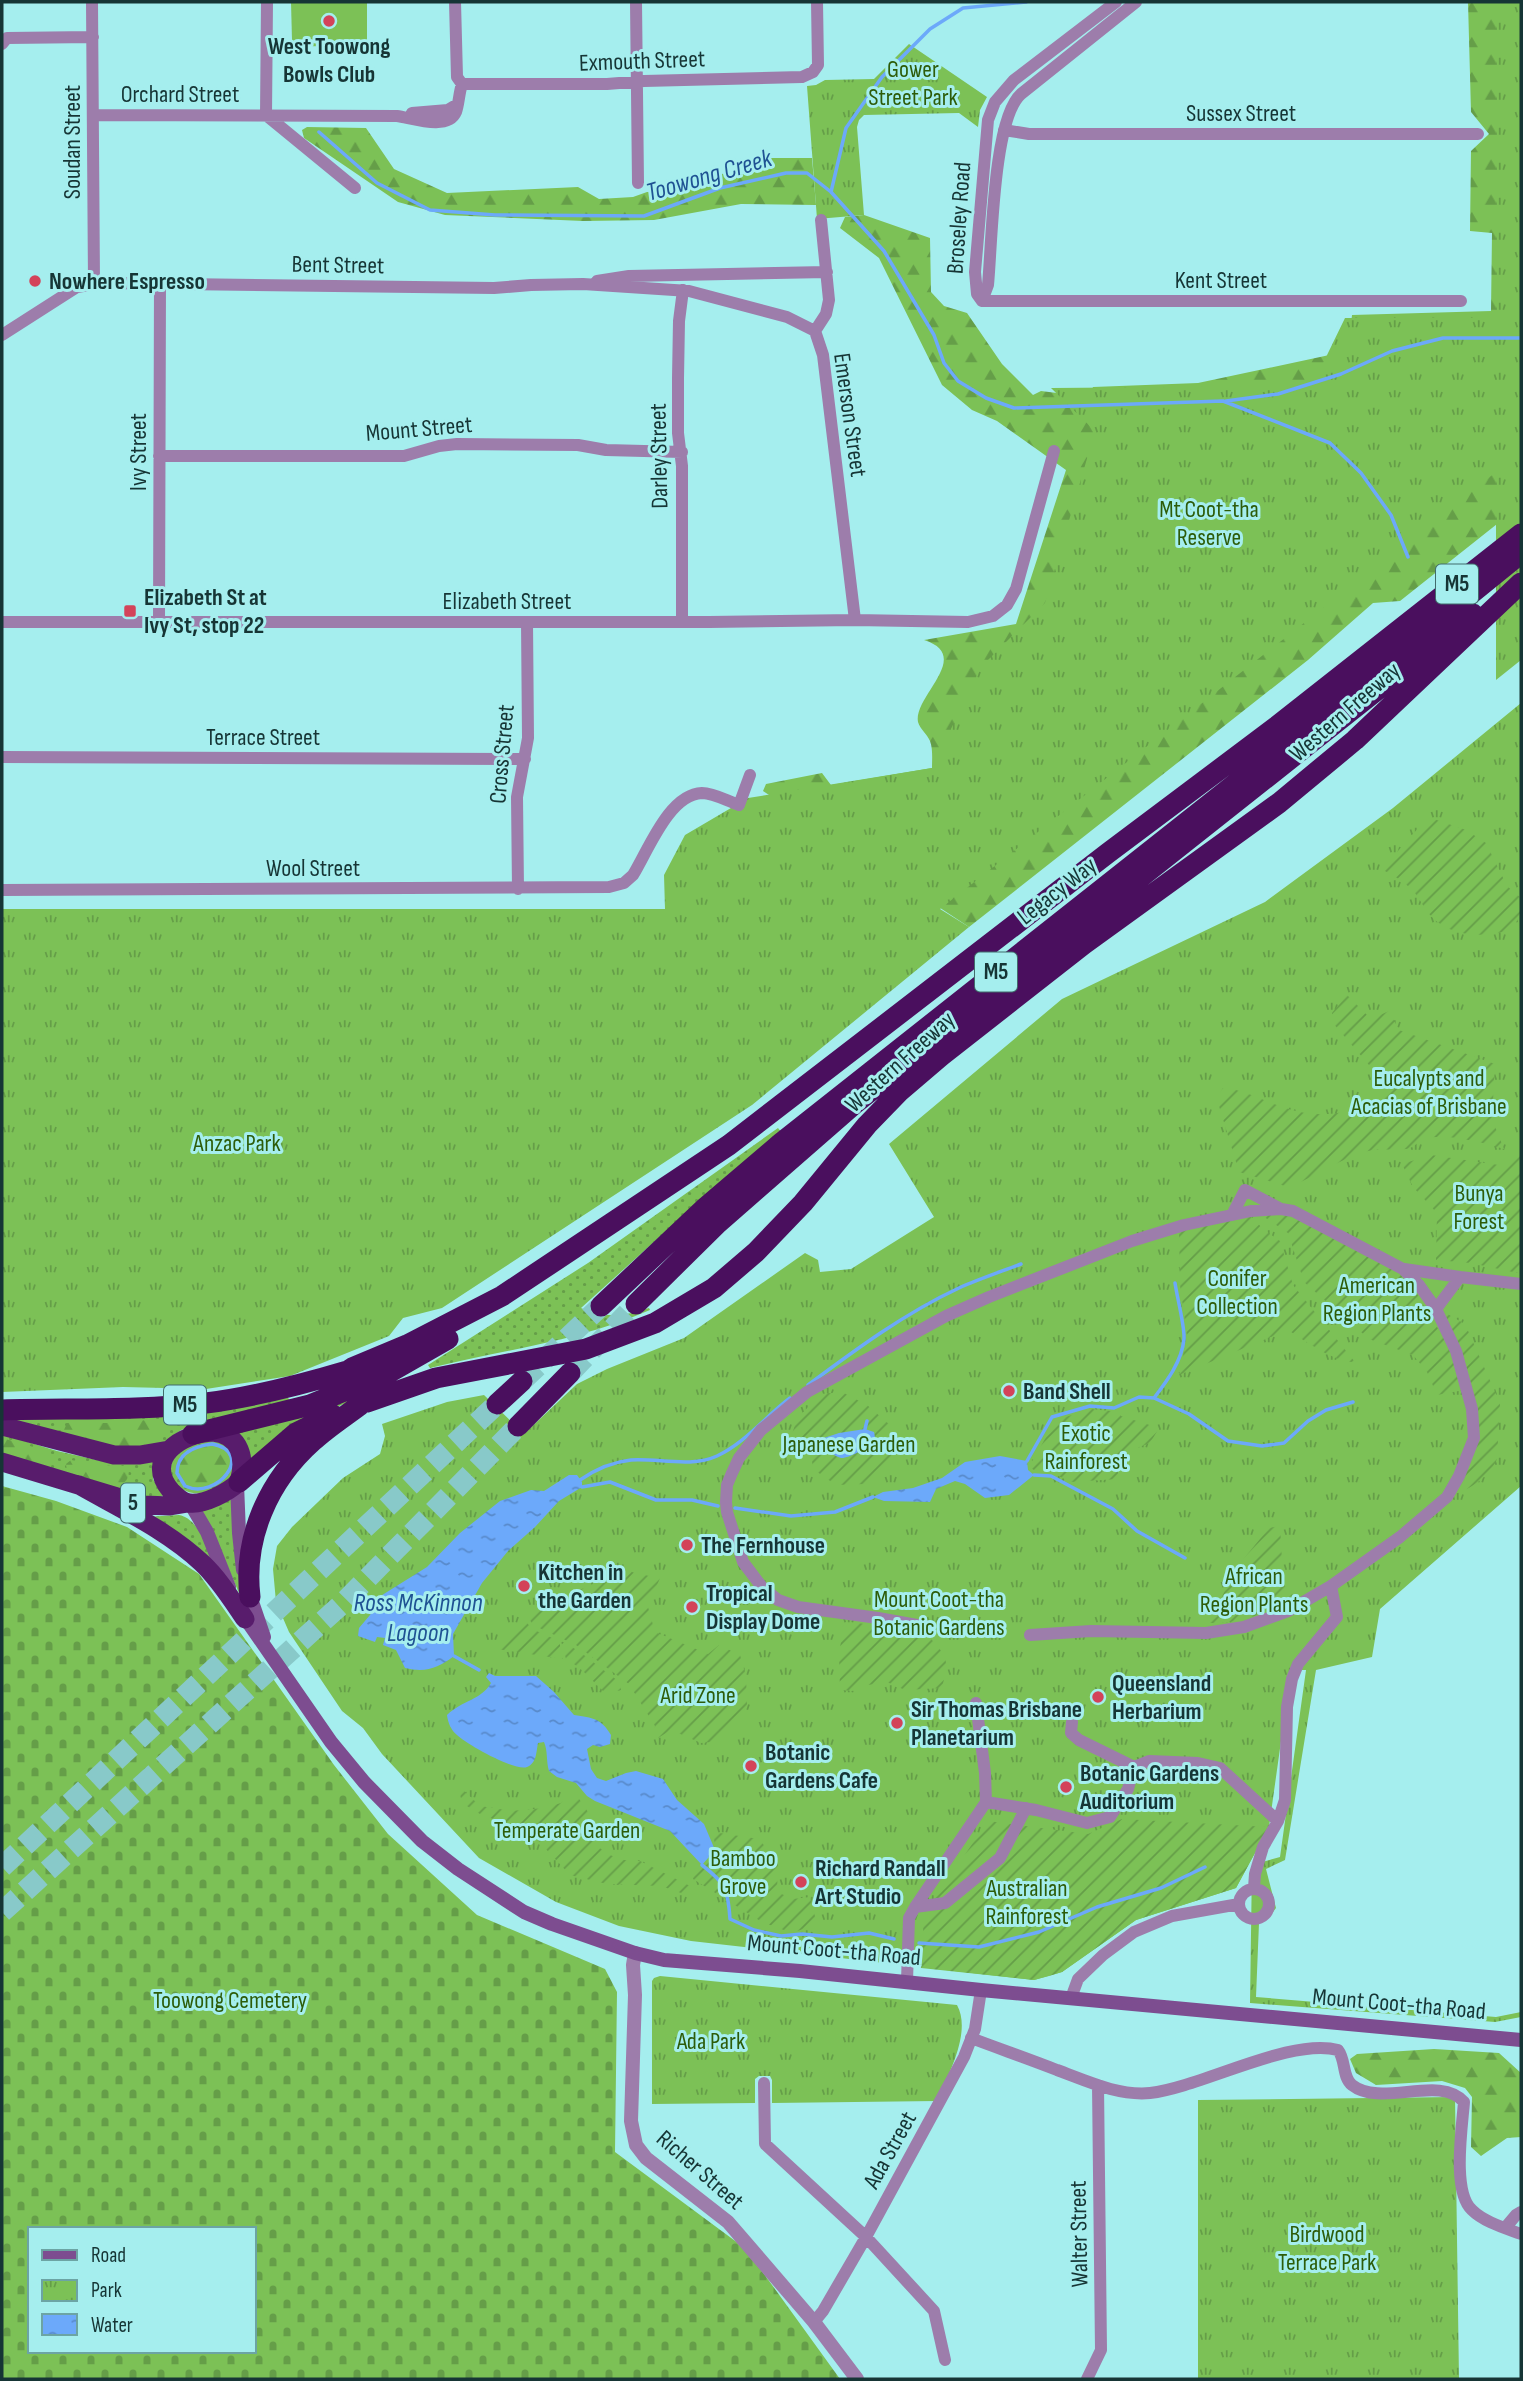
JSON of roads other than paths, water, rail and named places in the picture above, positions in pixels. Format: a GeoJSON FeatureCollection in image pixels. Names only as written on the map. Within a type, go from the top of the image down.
{"type":"FeatureCollection","features":[{"type":"Feature","properties":{"kind":"highway","name":"Western Freeway"},"geometry":{"type":"LineString","coordinates":[[238,1483],[296,1433],[317,1422],[357,1389],[458,1333],[502,1296],[698,1167],[774,1112],[1108,853],[1276,727],[1521,534]]}},
{"type":"Feature","properties":{"kind":"highway","name":"Legacy Way"},"geometry":{"type":"LineString","coordinates":[[601,1306],[706,1207],[782,1143],[1293,739],[1521,553]]}},
{"type":"Feature","properties":{"kind":"highway","name":"Western Freeway"},"geometry":{"type":"LineString","coordinates":[[2,1410],[138,1407],[204,1403],[290,1388],[357,1389],[556,1357],[586,1349],[655,1323],[715,1288],[756,1252],[803,1203],[867,1125],[900,1091],[1093,937],[1279,803],[1355,740],[1521,583]]}},
{"type":"Feature","properties":{"kind":"highway","name":"Legacy Way"},"geometry":{"type":"LineString","coordinates":[[636,1304],[718,1223],[853,1105],[1471,615],[1491,610]]}},
{"type":"Feature","properties":{"kind":"highway"},"geometry":{"type":"LineString","coordinates":[[518,1426],[570,1373]]}},
{"type":"Feature","properties":{"kind":"highway"},"geometry":{"type":"LineString","coordinates":[[497,1404],[522,1381]]}},
{"type":"Feature","properties":{"kind":"highway"},"geometry":{"type":"LineString","coordinates":[[189,1503],[173,1492],[164,1478],[163,1461],[178,1441],[193,1434],[310,1405],[357,1389]]}},
{"type":"Feature","properties":{"kind":"highway"},"geometry":{"type":"LineString","coordinates":[[250,1597],[250,1551],[260,1514],[279,1480],[357,1389]]}},
{"type":"Feature","properties":{"kind":"highway"},"geometry":{"type":"LineString","coordinates":[[2,1426],[114,1455],[140,1455],[169,1450]]}},
{"type":"Feature","properties":{"kind":"highway"},"geometry":{"type":"LineString","coordinates":[[193,1434],[219,1433],[235,1442],[243,1460],[238,1483]]}},
{"type":"Feature","properties":{"kind":"highway","name":"5"},"geometry":{"type":"LineString","coordinates":[[2,1462],[144,1505],[170,1506],[189,1503],[215,1496],[238,1483]]}},
{"type":"Feature","properties":{"kind":"highway"},"geometry":{"type":"LineString","coordinates":[[79,1485],[153,1527],[192,1555],[215,1577],[245,1619]]}},
{"type":"Feature","properties":{"kind":"main road","name":"Mount Coot-tha Road"},"geometry":{"type":"LineString","coordinates":[[238,1483],[240,1547],[250,1597],[268,1648]]}},
{"type":"Feature","properties":{"kind":"main road","name":"Mount Coot-tha Road"},"geometry":{"type":"LineString","coordinates":[[189,1503],[207,1532],[228,1586],[245,1619],[268,1648],[331,1742],[356,1772],[422,1841],[458,1869],[524,1912],[552,1924],[635,1953],[664,1960],[1520,2040]]}},
{"type":"Feature","properties":{"kind":"street","name":"Soudan Street"},"geometry":{"type":"LineString","coordinates":[[92,2],[94,283]]}},
{"type":"Feature","properties":{"kind":"street"},"geometry":{"type":"LineString","coordinates":[[266,115],[267,2]]}},
{"type":"Feature","properties":{"kind":"street"},"geometry":{"type":"LineString","coordinates":[[456,2],[457,78],[462,85]]}},
{"type":"Feature","properties":{"kind":"street"},"geometry":{"type":"LineString","coordinates":[[635,2],[638,183]]}},
{"type":"Feature","properties":{"kind":"street","name":"Exmouth Street"},"geometry":{"type":"LineString","coordinates":[[462,85],[607,84],[802,77],[813,72],[818,65],[817,2]]}},
{"type":"Feature","properties":{"kind":"street","name":"Broseley Road"},"geometry":{"type":"LineString","coordinates":[[1116,2],[1014,80],[993,105],[987,128],[975,265],[976,289],[982,301],[988,285],[1000,149],[1004,130],[1017,97],[1136,2]]}},
{"type":"Feature","properties":{"kind":"street"},"geometry":{"type":"LineString","coordinates":[[2,44],[7,38],[93,37]]}},
{"type":"Feature","properties":{"kind":"street","name":"Orchard Street"},"geometry":{"type":"LineString","coordinates":[[93,115],[397,116],[448,110],[458,104],[462,85]]}},
{"type":"Feature","properties":{"kind":"street","name":"Orchard Street"},"geometry":{"type":"LineString","coordinates":[[266,115],[355,188]]}},
{"type":"Feature","properties":{"kind":"street","name":"Sussex Street"},"geometry":{"type":"LineString","coordinates":[[1004,130],[1029,134],[1478,134]]}},
{"type":"Feature","properties":{"kind":"street","name":"Emerson Street"},"geometry":{"type":"LineString","coordinates":[[821,220],[828,306],[815,331],[823,355],[855,620]]}},
{"type":"Feature","properties":{"kind":"street","name":"Bent Street"},"geometry":{"type":"LineString","coordinates":[[583,284],[629,276],[827,272]]}},
{"type":"Feature","properties":{"kind":"street"},"geometry":{"type":"LineString","coordinates":[[2,335],[72,290],[94,283]]}},
{"type":"Feature","properties":{"kind":"street","name":"Bent Street"},"geometry":{"type":"LineString","coordinates":[[94,283],[494,288],[583,284],[683,290],[787,317],[815,331]]}},
{"type":"Feature","properties":{"kind":"street","name":"Ivy Street"},"geometry":{"type":"LineString","coordinates":[[159,622],[160,283]]}},
{"type":"Feature","properties":{"kind":"street","name":"Darley Street"},"geometry":{"type":"LineString","coordinates":[[682,622],[678,341],[683,290]]}},
{"type":"Feature","properties":{"kind":"street","name":"Kent Street"},"geometry":{"type":"LineString","coordinates":[[982,301],[1461,301]]}},
{"type":"Feature","properties":{"kind":"street","name":"Mount Street"},"geometry":{"type":"LineString","coordinates":[[159,456],[404,456],[457,444],[578,445],[609,450],[681,452]]}},
{"type":"Feature","properties":{"kind":"street","name":"Elizabeth Street"},"geometry":{"type":"LineString","coordinates":[[2,622],[968,622],[993,617],[1007,604],[1016,589],[1054,451]]}},
{"type":"Feature","properties":{"kind":"street","name":"Cross Street"},"geometry":{"type":"LineString","coordinates":[[518,889],[517,797],[528,738],[527,622]]}},
{"type":"Feature","properties":{"kind":"street","name":"Terrace Street"},"geometry":{"type":"LineString","coordinates":[[2,757],[525,759]]}},
{"type":"Feature","properties":{"kind":"street","name":"Wool Street"},"geometry":{"type":"LineString","coordinates":[[2,890],[609,887],[624,883],[633,875],[673,807],[695,794],[704,793],[738,805],[750,775]]}},
{"type":"Feature","properties":{"kind":"street"},"geometry":{"type":"LineString","coordinates":[[1232,1214],[1245,1191],[1281,1209]]}},
{"type":"Feature","properties":{"kind":"street"},"geometry":{"type":"LineString","coordinates":[[928,1628],[798,1606],[778,1600],[762,1587],[743,1562],[727,1513],[727,1485],[739,1458],[761,1430],[807,1392],[946,1316],[1132,1241],[1232,1214],[1281,1209],[1293,1211],[1403,1269],[1419,1285],[1436,1309],[1456,1351],[1472,1409],[1474,1438],[1466,1462],[1447,1497],[1400,1537],[1331,1586],[1288,1611],[1244,1627],[1206,1633],[1091,1631],[1030,1635]]}},
{"type":"Feature","properties":{"kind":"street"},"geometry":{"type":"LineString","coordinates":[[1403,1269],[1521,1284]]}},
{"type":"Feature","properties":{"kind":"street"},"geometry":{"type":"LineString","coordinates":[[1436,1309],[1460,1277]]}},
{"type":"Feature","properties":{"kind":"street"},"geometry":{"type":"LineString","coordinates":[[1254,1888],[1263,1847],[1278,1821],[1285,1800],[1287,1707],[1292,1679],[1298,1664],[1337,1617],[1331,1586]]}},
{"type":"Feature","properties":{"kind":"street"},"geometry":{"type":"LineString","coordinates":[[907,1981],[909,1918],[986,1802],[976,1703]]}},
{"type":"Feature","properties":{"kind":"street"},"geometry":{"type":"LineString","coordinates":[[1072,1722],[1071,1733],[1079,1740],[1134,1767],[1149,1761],[1198,1763],[1220,1768],[1278,1821]]}},
{"type":"Feature","properties":{"kind":"street"},"geometry":{"type":"LineString","coordinates":[[986,1802],[1026,1808],[1087,1823],[1110,1817],[1128,1789],[1134,1767]]}},
{"type":"Feature","properties":{"kind":"street"},"geometry":{"type":"LineString","coordinates":[[915,1906],[945,1903],[1000,1858],[1026,1808]]}},
{"type":"Feature","properties":{"kind":"street"},"geometry":{"type":"LineString","coordinates":[[1254,1888],[1269,1899],[1265,1913],[1261,1917],[1251,1919],[1242,1914],[1239,1904],[1241,1895],[1254,1888]]}},
{"type":"Feature","properties":{"kind":"street"},"geometry":{"type":"LineString","coordinates":[[1071,1998],[1078,1979],[1133,1932],[1172,1916],[1239,1904]]}},
{"type":"Feature","properties":{"kind":"street","name":"Richer Street"},"geometry":{"type":"LineString","coordinates":[[635,1953],[631,2121],[636,2145],[646,2158],[728,2222],[814,2322],[857,2379]]}},
{"type":"Feature","properties":{"kind":"street","name":"Ada Street"},"geometry":{"type":"LineString","coordinates":[[814,2322],[866,2237],[950,2084],[971,2038],[981,1990]]}},
{"type":"Feature","properties":{"kind":"street"},"geometry":{"type":"LineString","coordinates":[[971,2038],[1098,2085],[1121,2091],[1150,2093],[1297,2051],[1321,2048],[1338,2050],[1348,2082],[1364,2091],[1443,2091],[1460,2097],[1464,2102],[1461,2158],[1465,2201],[1471,2210],[1521,2234]]}},
{"type":"Feature","properties":{"kind":"street"},"geometry":{"type":"LineString","coordinates":[[764,2083],[765,2144],[866,2237],[934,2311],[946,2360]]}},
{"type":"Feature","properties":{"kind":"street","name":"Walter Street"},"geometry":{"type":"LineString","coordinates":[[1087,2379],[1101,2350],[1098,2085]]}},
{"type":"Feature","properties":{"kind":"street"},"geometry":{"type":"LineString","coordinates":[[1505,2228],[1521,2212]]}},
{"type":"Feature","properties":{"kind":"water"},"geometry":{"type":"Polygon","coordinates":[[[865,1429],[874,1432],[874,1440],[866,1448],[852,1455],[841,1458],[820,1448],[814,1454],[811,1452],[815,1441],[839,1433],[865,1429]]]}},
{"type":"Feature","properties":{"kind":"water"},"geometry":{"type":"Polygon","coordinates":[[[1000,1456],[1027,1461],[1028,1470],[1034,1475],[1009,1495],[985,1498],[965,1484],[955,1481],[936,1489],[930,1502],[884,1501],[873,1497],[883,1492],[913,1488],[942,1478],[965,1462],[1000,1456]]]}},
{"type":"Feature","properties":{"kind":"water","name":"Ross McKinnon Lagoon"},"geometry":{"type":"Polygon","coordinates":[[[569,1475],[577,1475],[582,1487],[559,1501],[508,1551],[482,1583],[453,1634],[454,1656],[431,1668],[405,1668],[396,1650],[383,1645],[385,1638],[377,1637],[375,1642],[358,1636],[359,1628],[370,1615],[379,1597],[427,1567],[460,1533],[500,1501],[531,1490],[544,1491],[569,1475]]]}},
{"type":"Feature","properties":{"kind":"water"},"geometry":{"type":"Polygon","coordinates":[[[489,1673],[495,1676],[536,1676],[574,1715],[600,1722],[611,1735],[610,1744],[600,1747],[593,1745],[587,1749],[591,1769],[597,1778],[606,1781],[636,1771],[663,1779],[677,1800],[704,1824],[715,1850],[702,1865],[670,1831],[587,1796],[576,1783],[557,1777],[549,1771],[544,1742],[538,1743],[533,1763],[521,1767],[491,1756],[462,1739],[451,1729],[447,1715],[487,1689],[491,1683],[486,1677],[489,1673]]]}},
{"type":"Feature","properties":{"kind":"waterway","name":"Toowong Creek"},"geometry":{"type":"LineString","coordinates":[[831,192],[846,128],[882,77],[930,29],[963,8],[1026,2]]}},
{"type":"Feature","properties":{"kind":"waterway"},"geometry":{"type":"LineString","coordinates":[[319,132],[377,183],[430,210],[495,215],[644,216],[720,188],[786,173],[807,173],[831,192],[884,251],[934,335],[944,363],[958,381],[986,398],[1014,408],[1223,401],[1330,443],[1361,473],[1391,515],[1408,557]]}},
{"type":"Feature","properties":{"kind":"waterway"},"geometry":{"type":"LineString","coordinates":[[1226,401],[1278,394],[1341,374],[1392,351],[1443,338],[1521,338]]}},
{"type":"Feature","properties":{"kind":"waterway"},"geometry":{"type":"LineString","coordinates":[[808,1385],[919,1309],[959,1288],[1021,1264]]}},
{"type":"Feature","properties":{"kind":"waterway"},"geometry":{"type":"LineString","coordinates":[[1154,1398],[1173,1370],[1183,1347],[1183,1327],[1175,1283]]}},
{"type":"Feature","properties":{"kind":"waterway"},"geometry":{"type":"LineString","coordinates":[[1027,1461],[1052,1417],[1090,1406],[1114,1408],[1139,1397],[1154,1398],[1189,1414],[1228,1441],[1262,1446],[1284,1443],[1308,1421],[1326,1410],[1353,1402]]}},
{"type":"Feature","properties":{"kind":"waterway"},"geometry":{"type":"LineString","coordinates":[[580,1480],[604,1467],[624,1461],[707,1460],[727,1451],[746,1437],[790,1398]]}},
{"type":"Feature","properties":{"kind":"waterway"},"geometry":{"type":"LineString","coordinates":[[865,1429],[867,1421]]}},
{"type":"Feature","properties":{"kind":"waterway"},"geometry":{"type":"LineString","coordinates":[[212,1444],[225,1449],[231,1456],[227,1474],[209,1487],[197,1489],[185,1486],[177,1473],[180,1460],[193,1449],[212,1444]]}},
{"type":"Feature","properties":{"kind":"waterway"},"geometry":{"type":"LineString","coordinates":[[1034,1475],[1051,1476],[1113,1509],[1137,1531],[1185,1558]]}},
{"type":"Feature","properties":{"kind":"waterway"},"geometry":{"type":"LineString","coordinates":[[582,1487],[610,1482],[656,1500],[692,1500],[718,1506]]}},
{"type":"Feature","properties":{"kind":"waterway"},"geometry":{"type":"LineString","coordinates":[[735,1508],[791,1516],[835,1512],[873,1497]]}},
{"type":"Feature","properties":{"kind":"waterway"},"geometry":{"type":"LineString","coordinates":[[454,1656],[479,1670]]}},
{"type":"Feature","properties":{"kind":"waterway"},"geometry":{"type":"LineString","coordinates":[[702,1865],[724,1887],[730,1919],[754,1930],[781,1936],[802,1934],[832,1937],[869,1933],[894,1939]]}},
{"type":"Feature","properties":{"kind":"waterway"},"geometry":{"type":"LineString","coordinates":[[919,1943],[979,1947],[1039,1932],[1097,1907],[1161,1888],[1205,1867]]}},
{"type":"Feature","properties":{"kind":"tunnel"},"geometry":{"type":"LineString","coordinates":[[570,1373],[636,1304]]}},
{"type":"Feature","properties":{"kind":"tunnel"},"geometry":{"type":"LineString","coordinates":[[522,1381],[601,1306]]}},
{"type":"Feature","properties":{"kind":"tunnel"},"geometry":{"type":"LineString","coordinates":[[2,1867],[497,1404]]}},
{"type":"Feature","properties":{"kind":"tunnel"},"geometry":{"type":"LineString","coordinates":[[2,1912],[343,1603],[518,1426]]}},
{"type":"Feature","properties":{"kind":"place","name":"West Toowong Bowls Club"},"geometry":{"type":"Point","coordinates":[329,21]}},
{"type":"Feature","properties":{"kind":"place","name":"Nowhere Espresso"},"geometry":{"type":"Point","coordinates":[35,281]}},
{"type":"Feature","properties":{"kind":"place","name":"Elizabeth St at Ivy St, stop 22"},"geometry":{"type":"Point","coordinates":[130,611]}},
{"type":"Feature","properties":{"kind":"place","name":"Band Shell"},"geometry":{"type":"Point","coordinates":[1009,1391]}},
{"type":"Feature","properties":{"kind":"place","name":"The Fernhouse"},"geometry":{"type":"Point","coordinates":[687,1545]}},
{"type":"Feature","properties":{"kind":"place","name":"Kitchen in the Garden"},"geometry":{"type":"Point","coordinates":[524,1586]}},
{"type":"Feature","properties":{"kind":"place","name":"Tropical Display Dome"},"geometry":{"type":"Point","coordinates":[692,1607]}},
{"type":"Feature","properties":{"kind":"place","name":"Queensland Herbarium"},"geometry":{"type":"Point","coordinates":[1098,1697]}},
{"type":"Feature","properties":{"kind":"place","name":"Sir Thomas Brisbane Planetarium"},"geometry":{"type":"Point","coordinates":[897,1723]}},
{"type":"Feature","properties":{"kind":"place","name":"Botanic Gardens Cafe"},"geometry":{"type":"Point","coordinates":[751,1766]}},
{"type":"Feature","properties":{"kind":"place","name":"Botanic Gardens Auditorium"},"geometry":{"type":"Point","coordinates":[1066,1787]}},
{"type":"Feature","properties":{"kind":"place","name":"Richard Randall Art Studio"},"geometry":{"type":"Point","coordinates":[801,1882]}},
{"type":"Feature","properties":{"kind":"park label","name":"Gower Street Park"},"geometry":{"type":"Point","coordinates":[913,83]}},
{"type":"Feature","properties":{"kind":"park label","name":"Mt Coot-tha Reserve"},"geometry":{"type":"Point","coordinates":[1209,523]}},
{"type":"Feature","properties":{"kind":"park label","name":"Eucalypts and Acacias of Brisbane"},"geometry":{"type":"Point","coordinates":[1429,1092]}},
{"type":"Feature","properties":{"kind":"park label","name":"Anzac Park"},"geometry":{"type":"Point","coordinates":[237,1143]}},
{"type":"Feature","properties":{"kind":"park label","name":"Bunya Forest"},"geometry":{"type":"Point","coordinates":[1479,1207]}},
{"type":"Feature","properties":{"kind":"park label","name":"Conifer Collection"},"geometry":{"type":"Point","coordinates":[1237,1292]}},
{"type":"Feature","properties":{"kind":"park label","name":"American Region Plants"},"geometry":{"type":"Point","coordinates":[1377,1299]}},
{"type":"Feature","properties":{"kind":"park label","name":"Japanese Garden"},"geometry":{"type":"Point","coordinates":[849,1444]}},
{"type":"Feature","properties":{"kind":"park label","name":"Exotic Rainforest"},"geometry":{"type":"Point","coordinates":[1086,1447]}},
{"type":"Feature","properties":{"kind":"park label","name":"African Region Plants"},"geometry":{"type":"Point","coordinates":[1254,1590]}},
{"type":"Feature","properties":{"kind":"park label","name":"Mount Coot-tha Botanic Gardens"},"geometry":{"type":"Point","coordinates":[939,1613]}},
{"type":"Feature","properties":{"kind":"park label","name":"Arid Zone"},"geometry":{"type":"Point","coordinates":[698,1695]}},
{"type":"Feature","properties":{"kind":"park label","name":"Temperate Garden"},"geometry":{"type":"Point","coordinates":[567,1830]}},
{"type":"Feature","properties":{"kind":"park label","name":"Bamboo Grove"},"geometry":{"type":"Point","coordinates":[743,1872]}},
{"type":"Feature","properties":{"kind":"park label","name":"Australian Rainforest"},"geometry":{"type":"Point","coordinates":[1027,1902]}},
{"type":"Feature","properties":{"kind":"park label","name":"Toowong Cemetery"},"geometry":{"type":"Point","coordinates":[230,2000]}},
{"type":"Feature","properties":{"kind":"park label","name":"Ada Park"},"geometry":{"type":"Point","coordinates":[711,2041]}},
{"type":"Feature","properties":{"kind":"park label","name":"Birdwood Terrace Park"},"geometry":{"type":"Point","coordinates":[1327,2248]}}]}
